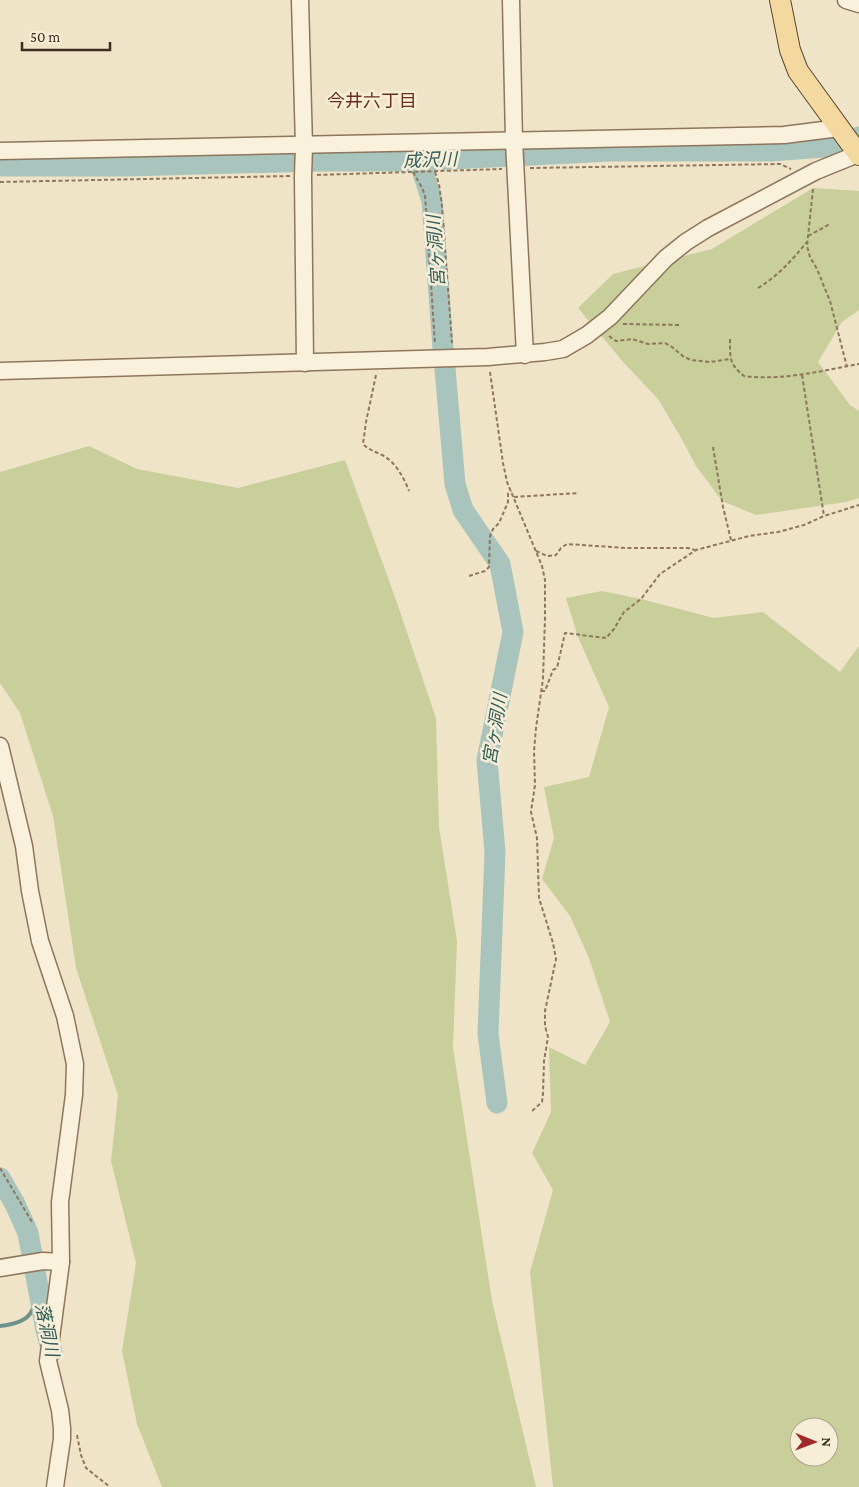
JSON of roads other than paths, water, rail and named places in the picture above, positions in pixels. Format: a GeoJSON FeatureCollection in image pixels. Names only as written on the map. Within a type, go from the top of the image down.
{"type":"FeatureCollection","features":[{"type":"Feature","properties":{"kind":"main road"},"geometry":{"type":"LineString","coordinates":[[780,0],[790,50],[802,78],[858,154]]}},
{"type":"Feature","properties":{"kind":"street"},"geometry":{"type":"LineString","coordinates":[[300,0],[304,146],[305,363]]}},
{"type":"Feature","properties":{"kind":"street"},"geometry":{"type":"LineString","coordinates":[[511,0],[515,168],[525,354]]}},
{"type":"Feature","properties":{"kind":"street"},"geometry":{"type":"LineString","coordinates":[[846,0],[859,4]]}},
{"type":"Feature","properties":{"kind":"street"},"geometry":{"type":"LineString","coordinates":[[0,151],[784,135],[839,128]]}},
{"type":"Feature","properties":{"kind":"street"},"geometry":{"type":"LineString","coordinates":[[0,371],[488,357],[564,349],[588,335],[604,322],[666,258],[686,242],[708,228],[808,176],[858,154]]}},
{"type":"Feature","properties":{"kind":"street"},"geometry":{"type":"LineString","coordinates":[[0,746],[24,846],[30,891],[40,941],[65,1016],[75,1064],[74,1095],[60,1202],[61,1262],[48,1362],[62,1424],[62,1440],[55,1487]]}},
{"type":"Feature","properties":{"kind":"street"},"geometry":{"type":"LineString","coordinates":[[0,1268],[36,1262],[61,1262]]}},
{"type":"Feature","properties":{"kind":"waterway","name":"成沢川"},"geometry":{"type":"LineString","coordinates":[[0,166],[128,166],[316,161],[413,161],[611,151],[771,151],[824,147],[859,137]]}},
{"type":"Feature","properties":{"kind":"waterway","name":"宮ヶ洞川"},"geometry":{"type":"LineString","coordinates":[[413,161],[421,166],[432,201],[443,348]]}},
{"type":"Feature","properties":{"kind":"waterway","name":"宮ヶ洞川"},"geometry":{"type":"LineString","coordinates":[[445,369],[455,484],[463,510],[500,564],[513,632],[487,760],[495,852],[488,1034],[497,1103]]}},
{"type":"Feature","properties":{"kind":"waterway","name":"落洞川"},"geometry":{"type":"LineString","coordinates":[[0,1178],[15,1204],[28,1233],[46,1330],[52,1352]]}},
{"type":"Feature","properties":{"kind":"waterway"},"geometry":{"type":"LineString","coordinates":[[0,1326],[12,1324],[26,1318],[33,1307],[37,1280]]}},
{"type":"Feature","properties":{"kind":"district","name":"今井六丁目"},"geometry":{"type":"Point","coordinates":[372,101]}}]}
